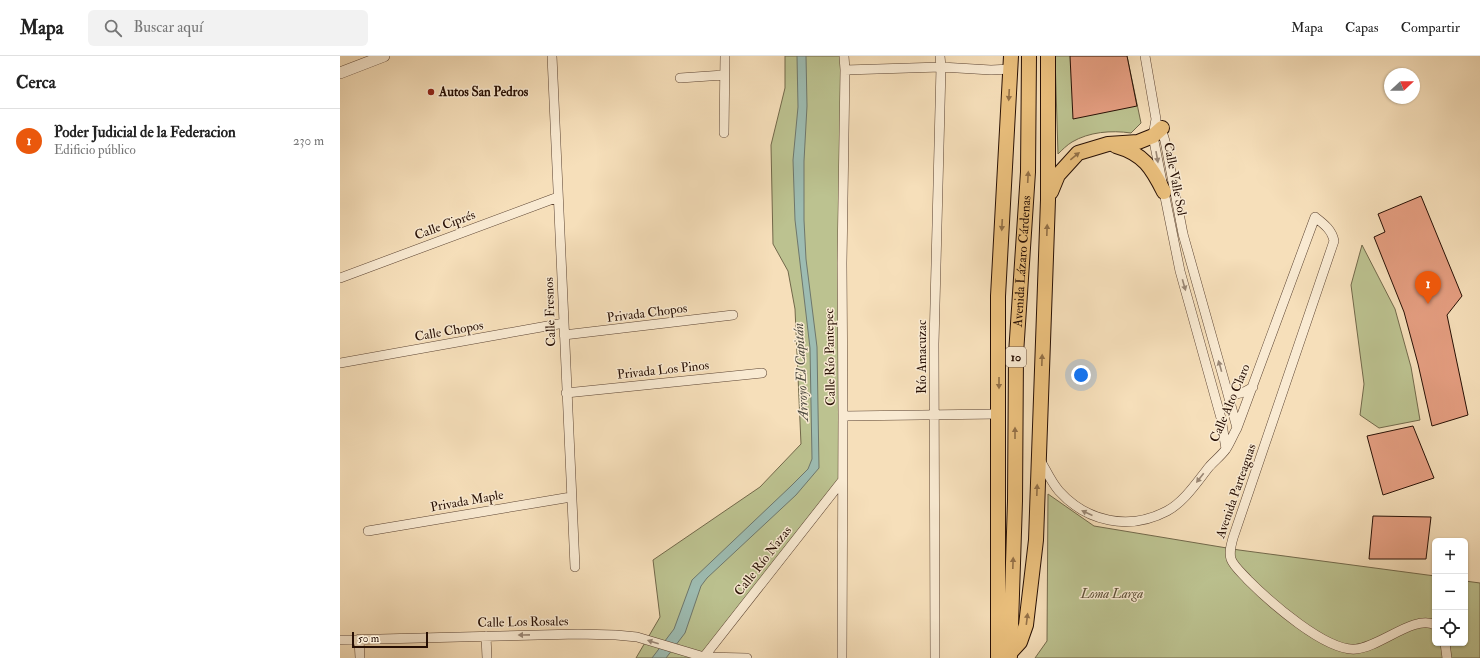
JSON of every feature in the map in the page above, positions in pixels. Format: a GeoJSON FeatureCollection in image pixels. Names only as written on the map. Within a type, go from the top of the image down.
{"type":"FeatureCollection","features":[{"type":"Feature","properties":{"kind":"highway","name":"Avenida Lázaro Cárdenas"},"geometry":{"type":"LineString","coordinates":[[1006,656],[1015,501],[1016,354],[1028,172],[1029,56]]}},
{"type":"Feature","properties":{"kind":"highway"},"geometry":{"type":"LineString","coordinates":[[1006,656],[1020,642],[1026,625],[1036,540],[1048,200],[1048,56]]}},
{"type":"Feature","properties":{"kind":"highway","name":"Avenida Lázaro Cárdenas"},"geometry":{"type":"LineString","coordinates":[[1006,656],[999,414],[998,296],[1011,63]]}},
{"type":"Feature","properties":{"kind":"highway"},"geometry":{"type":"LineString","coordinates":[[1048,200],[1058,174],[1078,153],[1108,144],[1132,143],[1157,128]]}},
{"type":"Feature","properties":{"kind":"highway"},"geometry":{"type":"LineString","coordinates":[[1108,144],[1126,149],[1140,156],[1150,166],[1164,192]]}},
{"type":"Feature","properties":{"kind":"street"},"geometry":{"type":"LineString","coordinates":[[340,73],[384,56]]}},
{"type":"Feature","properties":{"kind":"street","name":"Calle Fresnos"},"geometry":{"type":"LineString","coordinates":[[552,56],[575,567]]}},
{"type":"Feature","properties":{"kind":"street"},"geometry":{"type":"LineString","coordinates":[[724,133],[725,56]]}},
{"type":"Feature","properties":{"kind":"street","name":"Calle Río Pantepec"},"geometry":{"type":"LineString","coordinates":[[842,658],[842,263],[844,56]]}},
{"type":"Feature","properties":{"kind":"street","name":"Río Amacuzac"},"geometry":{"type":"LineString","coordinates":[[935,658],[934,344],[941,67],[940,56]]}},
{"type":"Feature","properties":{"kind":"street"},"geometry":{"type":"LineString","coordinates":[[1145,56],[1157,128]]}},
{"type":"Feature","properties":{"kind":"street"},"geometry":{"type":"LineString","coordinates":[[845,70],[941,67],[991,70],[1011,63]]}},
{"type":"Feature","properties":{"kind":"street"},"geometry":{"type":"LineString","coordinates":[[680,78],[724,74]]}},
{"type":"Feature","properties":{"kind":"street","name":"Calle Valle Sol"},"geometry":{"type":"LineString","coordinates":[[1157,128],[1164,192],[1180,271],[1221,418],[1226,449]]}},
{"type":"Feature","properties":{"kind":"street","name":"Calle Valle Sol"},"geometry":{"type":"LineString","coordinates":[[1157,128],[1183,234],[1237,428]]}},
{"type":"Feature","properties":{"kind":"street","name":"Calle Ciprés"},"geometry":{"type":"LineString","coordinates":[[340,278],[558,197]]}},
{"type":"Feature","properties":{"kind":"street","name":"Calle Alto Claro"},"geometry":{"type":"LineString","coordinates":[[1039,456],[1049,477],[1058,490],[1080,510],[1100,519],[1124,522],[1144,519],[1168,511],[1188,494],[1210,466],[1226,449],[1237,428],[1253,387],[1315,217],[1325,226]]}},
{"type":"Feature","properties":{"kind":"street","name":"Avenida Parteaguas"},"geometry":{"type":"LineString","coordinates":[[1325,226],[1332,233],[1334,241],[1233,538],[1230,552],[1232,560],[1239,571],[1272,604],[1311,632],[1338,645],[1355,649],[1380,641],[1419,622],[1432,623]]}},
{"type":"Feature","properties":{"kind":"street","name":"Privada Chopos"},"geometry":{"type":"LineString","coordinates":[[564,335],[733,315]]}},
{"type":"Feature","properties":{"kind":"street","name":"Calle Chopos"},"geometry":{"type":"LineString","coordinates":[[340,364],[564,323]]}},
{"type":"Feature","properties":{"kind":"street","name":"Privada Los Pinos"},"geometry":{"type":"LineString","coordinates":[[566,393],[762,373]]}},
{"type":"Feature","properties":{"kind":"street"},"geometry":{"type":"LineString","coordinates":[[1226,387],[1236,394],[1245,392],[1253,387]]}},
{"type":"Feature","properties":{"kind":"street"},"geometry":{"type":"LineString","coordinates":[[843,416],[999,414]]}},
{"type":"Feature","properties":{"kind":"street","name":"Calle Río Nazas"},"geometry":{"type":"LineString","coordinates":[[704,658],[842,481]]}},
{"type":"Feature","properties":{"kind":"street","name":"Privada Maple"},"geometry":{"type":"LineString","coordinates":[[368,531],[571,497]]}},
{"type":"Feature","properties":{"kind":"street","name":"Calle Los Rosales"},"geometry":{"type":"LineString","coordinates":[[340,640],[578,634],[616,635],[637,637],[704,658],[747,658]]}},
{"type":"Feature","properties":{"kind":"street"},"geometry":{"type":"LineString","coordinates":[[486,636],[487,658]]}},
{"type":"Feature","properties":{"kind":"street"},"geometry":{"type":"LineString","coordinates":[[359,639],[360,658]]}},
{"type":"Feature","properties":{"kind":"street"},"geometry":{"type":"LineString","coordinates":[[1445,646],[1447,658]]}},
{"type":"Feature","properties":{"kind":"green space"},"geometry":{"type":"Polygon","coordinates":[[[785,56],[844,56],[842,481],[703,658],[636,658],[660,617],[653,560],[760,487],[801,444],[795,309],[788,271],[773,244],[771,145],[785,88],[785,56]]]}},
{"type":"Feature","properties":{"kind":"green space"},"geometry":{"type":"Polygon","coordinates":[[[1055,56],[1127,56],[1141,123],[1131,133],[1108,132],[1086,136],[1070,143],[1058,154],[1055,56]]]}},
{"type":"Feature","properties":{"kind":"green space"},"geometry":{"type":"Polygon","coordinates":[[[1362,245],[1395,309],[1411,367],[1420,420],[1379,428],[1360,415],[1364,384],[1351,285],[1362,245]]]}},
{"type":"Feature","properties":{"kind":"green space","name":"Loma Larga"},"geometry":{"type":"Polygon","coordinates":[[[1048,494],[1094,526],[1239,550],[1432,576],[1432,646],[1468,646],[1468,581],[1480,583],[1480,658],[1035,658],[1047,641],[1048,494]]]}},
{"type":"Feature","properties":{"kind":"water"},"geometry":{"type":"Polygon","coordinates":[[[797,56],[806,56],[807,106],[804,161],[804,220],[806,259],[817,347],[819,468],[796,495],[707,578],[701,586],[685,633],[666,658],[652,658],[674,629],[692,580],[808,469],[812,459],[810,348],[795,220],[793,160],[798,107],[797,56]]]}},
{"type":"Feature","properties":{"kind":"building"},"geometry":{"type":"Polygon","coordinates":[[[1070,56],[1127,56],[1137,106],[1073,119],[1070,56]]]}},
{"type":"Feature","properties":{"kind":"building"},"geometry":{"type":"Polygon","coordinates":[[[1421,196],[1462,296],[1447,315],[1468,415],[1432,426],[1404,312],[1374,237],[1385,232],[1378,214],[1421,196]]]}},
{"type":"Feature","properties":{"kind":"building"},"geometry":{"type":"Polygon","coordinates":[[[1413,426],[1434,478],[1383,495],[1367,436],[1413,426]]]}},
{"type":"Feature","properties":{"kind":"building"},"geometry":{"type":"Polygon","coordinates":[[[1373,516],[1431,517],[1426,559],[1369,559],[1373,516]]]}},
{"type":"Feature","properties":{"kind":"place","name":"Autos San Pedros"},"geometry":{"type":"Point","coordinates":[431,92]}},
{"type":"Feature","properties":{"kind":"place","name":"Poder Judicial de la Federacion"},"geometry":{"type":"Point","coordinates":[1428,304]}},
{"type":"Feature","properties":{"kind":"water label","name":"Arroyo El Capitán"},"geometry":{"type":"Point","coordinates":[801,372]}}]}
